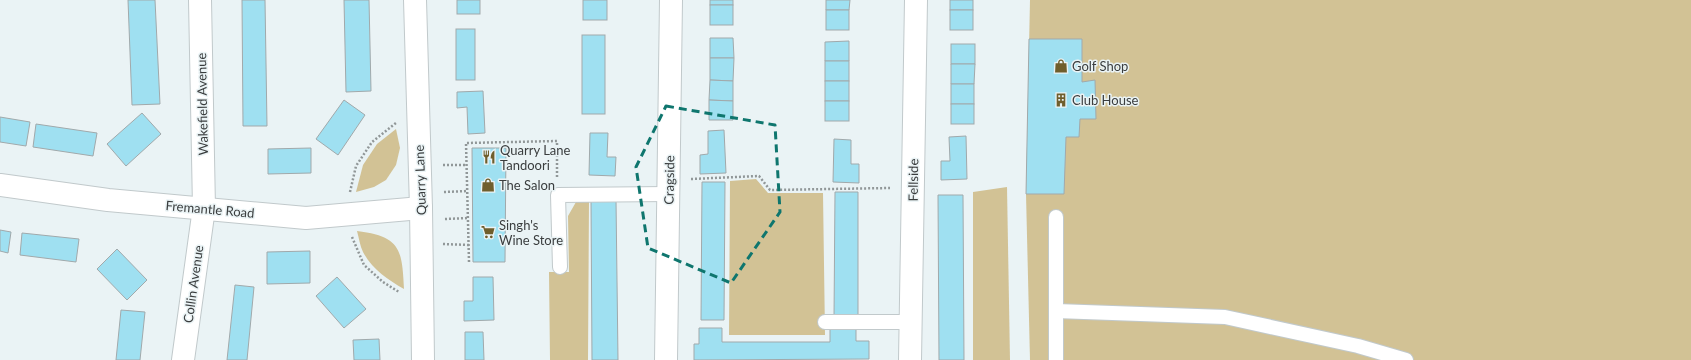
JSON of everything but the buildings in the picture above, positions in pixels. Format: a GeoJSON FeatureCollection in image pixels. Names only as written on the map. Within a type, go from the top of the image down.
{"type":"FeatureCollection","features":[{"type":"Feature","properties":{"kind":"street","name":"Wakefield Avenue"},"geometry":{"type":"LineString","coordinates":[[200,0],[204,208]]}},
{"type":"Feature","properties":{"kind":"street","name":"Quarry Lane"},"geometry":{"type":"LineString","coordinates":[[415,0],[421,208],[423,360]]}},
{"type":"Feature","properties":{"kind":"street","name":"Cragside"},"geometry":{"type":"LineString","coordinates":[[666,360],[672,0]]}},
{"type":"Feature","properties":{"kind":"street","name":"Fellside"},"geometry":{"type":"LineString","coordinates":[[910,360],[916,0]]}},
{"type":"Feature","properties":{"kind":"street","name":"Fremantle Road"},"geometry":{"type":"LineString","coordinates":[[0,185],[108,200],[306,218],[421,208]]}},
{"type":"Feature","properties":{"kind":"street","name":"Collin Avenue"},"geometry":{"type":"LineString","coordinates":[[183,360],[204,208]]}},
{"type":"Feature","properties":{"kind":"lane"},"geometry":{"type":"LineString","coordinates":[[560,266],[558,195],[669,187]]}},
{"type":"Feature","properties":{"kind":"lane"},"geometry":{"type":"LineString","coordinates":[[1056,218],[1056,360]]}},
{"type":"Feature","properties":{"kind":"lane"},"geometry":{"type":"LineString","coordinates":[[1056,311],[1225,317],[1358,346],[1406,360]]}},
{"type":"Feature","properties":{"kind":"lane"},"geometry":{"type":"LineString","coordinates":[[825,322],[911,322]]}},
{"type":"Feature","properties":{"kind":"path"},"geometry":{"type":"LineString","coordinates":[[469,262],[466,143],[557,141],[558,195]]}},
{"type":"Feature","properties":{"kind":"path"},"geometry":{"type":"LineString","coordinates":[[437,166],[467,165]]}},
{"type":"Feature","properties":{"kind":"path"},"geometry":{"type":"LineString","coordinates":[[669,187],[759,176],[770,190],[881,188]]}},
{"type":"Feature","properties":{"kind":"path"},"geometry":{"type":"LineString","coordinates":[[441,220],[468,218]]}},
{"type":"Feature","properties":{"kind":"path"},"geometry":{"type":"LineString","coordinates":[[443,244],[469,245]]}},
{"type":"Feature","properties":{"kind":"highlighted area"},"geometry":{"type":"Polygon","coordinates":[[[666,106],[775,125],[780,212],[731,283],[648,248],[636,167],[666,106]]]}},
{"type":"Feature","properties":{"kind":"shaded area"},"geometry":{"type":"Polygon","coordinates":[[[1030,0],[1691,0],[1691,360],[1030,360],[1026,194],[1030,0]]]}},
{"type":"Feature","properties":{"kind":"shaded area"},"geometry":{"type":"Polygon","coordinates":[[[396,129],[400,148],[396,165],[386,180],[374,187],[356,192],[363,165],[377,144],[396,129]]]}},
{"type":"Feature","properties":{"kind":"shaded area"},"geometry":{"type":"Polygon","coordinates":[[[756,179],[768,193],[823,193],[825,335],[729,335],[730,181],[756,179]]]}},
{"type":"Feature","properties":{"kind":"shaded area"},"geometry":{"type":"Polygon","coordinates":[[[1007,187],[1010,360],[973,360],[973,192],[1007,187]]]}},
{"type":"Feature","properties":{"kind":"shaded area"},"geometry":{"type":"Polygon","coordinates":[[[589,201],[588,360],[550,360],[549,272],[569,272],[568,216],[576,202],[589,201]]]}},
{"type":"Feature","properties":{"kind":"shaded area"},"geometry":{"type":"Polygon","coordinates":[[[357,231],[372,233],[383,237],[391,241],[396,247],[402,264],[404,289],[386,278],[371,264],[362,250],[357,231]]]}},
{"type":"Feature","properties":{"kind":"place","name":"Golf Shop"},"geometry":{"type":"Point","coordinates":[1061,66]}},
{"type":"Feature","properties":{"kind":"place","name":"Club House"},"geometry":{"type":"Point","coordinates":[1061,100]}},
{"type":"Feature","properties":{"kind":"place","name":"Quarry Lane Tandoori"},"geometry":{"type":"Point","coordinates":[489,157]}},
{"type":"Feature","properties":{"kind":"place","name":"The Salon"},"geometry":{"type":"Point","coordinates":[488,185]}},
{"type":"Feature","properties":{"kind":"place","name":"Singh's Wine Store"},"geometry":{"type":"Point","coordinates":[488,232]}}]}
